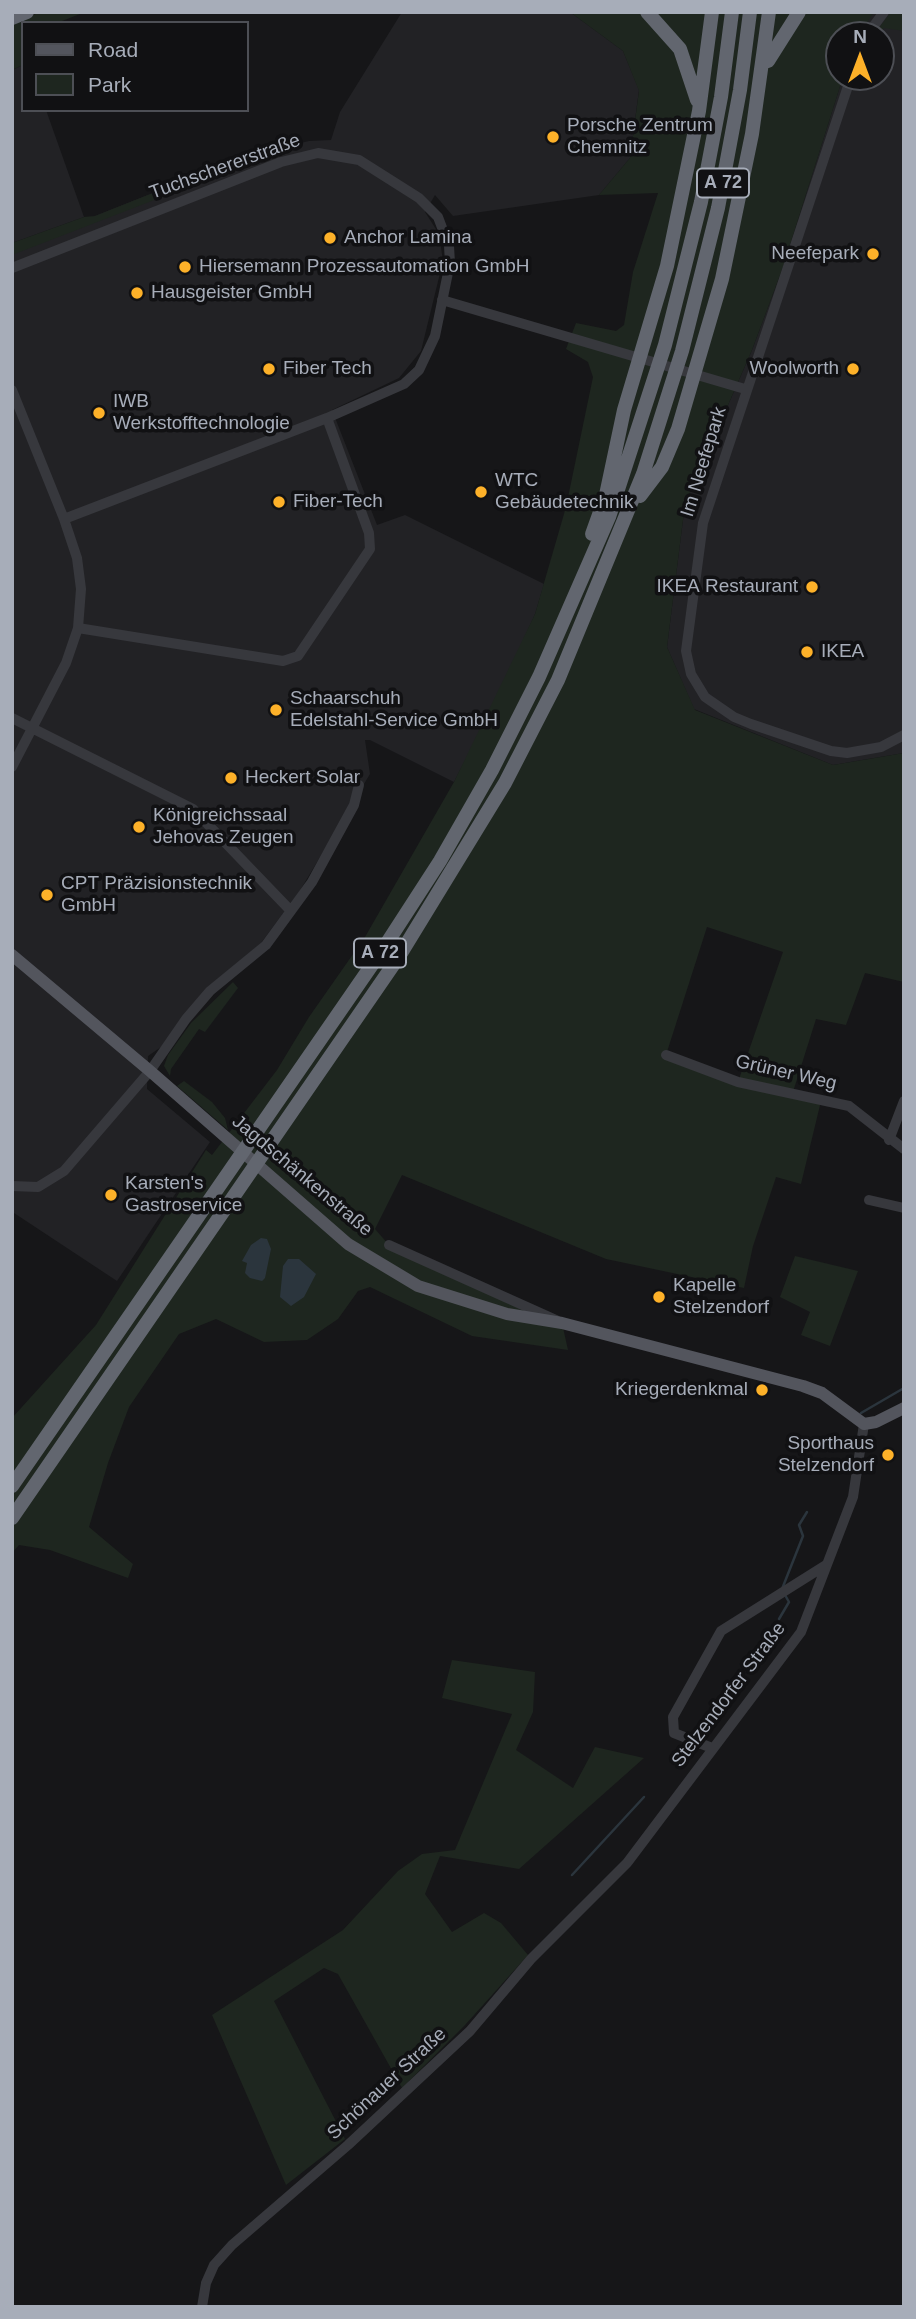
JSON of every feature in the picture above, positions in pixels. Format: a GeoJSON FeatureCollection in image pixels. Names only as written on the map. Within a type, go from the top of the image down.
{"type":"FeatureCollection","features":[{"type":"Feature","properties":{"kind":"highway"},"geometry":{"type":"LineString","coordinates":[[12,18],[27,12]]}},
{"type":"Feature","properties":{"kind":"highway"},"geometry":{"type":"LineString","coordinates":[[647,12],[680,49],[694,84],[699,111]]}},
{"type":"Feature","properties":{"kind":"highway"},"geometry":{"type":"LineString","coordinates":[[578,593],[579,568],[606,495],[624,410],[667,266],[699,111],[712,12]]}},
{"type":"Feature","properties":{"kind":"highway","name":"A 72"},"geometry":{"type":"LineString","coordinates":[[13,1485],[259,1130],[440,861],[492,771],[578,593],[632,452],[665,345],[701,202],[721,97],[732,12]]}},
{"type":"Feature","properties":{"kind":"highway","name":"A 72"},"geometry":{"type":"LineString","coordinates":[[12,1518],[398,958],[505,783],[558,680],[629,511],[682,351],[718,208],[740,90],[750,12]]}},
{"type":"Feature","properties":{"kind":"highway"},"geometry":{"type":"LineString","coordinates":[[629,511],[662,467],[701,356],[730,245],[760,85],[769,12]]}},
{"type":"Feature","properties":{"kind":"highway"},"geometry":{"type":"LineString","coordinates":[[760,85],[773,49],[799,12]]}},
{"type":"Feature","properties":{"kind":"main road","name":"Jagdschänkenstraße"},"geometry":{"type":"LineString","coordinates":[[12,955],[348,1244],[418,1286],[507,1314],[562,1323],[803,1386],[822,1393],[864,1424]]}},
{"type":"Feature","properties":{"kind":"main road"},"geometry":{"type":"LineString","coordinates":[[864,1424],[876,1422],[904,1408]]}},
{"type":"Feature","properties":{"kind":"street","name":"Im Neefepark"},"geometry":{"type":"LineString","coordinates":[[846,91],[745,388],[703,523],[697,583],[685,652],[691,674],[705,697],[734,717],[831,751],[866,751],[896,742],[904,735]]}},
{"type":"Feature","properties":{"kind":"street","name":"Tuchschererstraße"},"geometry":{"type":"LineString","coordinates":[[12,268],[309,153],[331,153],[359,160],[431,208],[444,229],[449,246],[450,263],[435,336],[419,370],[389,392],[64,519]]}},
{"type":"Feature","properties":{"kind":"street"},"geometry":{"type":"LineString","coordinates":[[442,300],[745,388]]}},
{"type":"Feature","properties":{"kind":"street"},"geometry":{"type":"LineString","coordinates":[[12,390],[64,519],[77,558],[81,589],[78,628],[66,663],[12,767]]}},
{"type":"Feature","properties":{"kind":"street"},"geometry":{"type":"LineString","coordinates":[[78,628],[283,661],[298,656],[370,549],[369,533],[327,418]]}},
{"type":"Feature","properties":{"kind":"street"},"geometry":{"type":"LineString","coordinates":[[12,718],[193,809],[290,910]]}},
{"type":"Feature","properties":{"kind":"street"},"geometry":{"type":"LineString","coordinates":[[12,1186],[38,1187],[59,1176],[150,1071],[202,1000],[265,945],[318,871],[354,805],[359,785]]}},
{"type":"Feature","properties":{"kind":"street","name":"Grüner Weg"},"geometry":{"type":"LineString","coordinates":[[666,1055],[738,1082],[849,1106],[889,1140],[904,1149]]}},
{"type":"Feature","properties":{"kind":"street"},"geometry":{"type":"LineString","coordinates":[[889,1140],[904,1101]]}},
{"type":"Feature","properties":{"kind":"street"},"geometry":{"type":"LineString","coordinates":[[869,1200],[904,1208]]}},
{"type":"Feature","properties":{"kind":"street","name":"Jagdschänkenstraße"},"geometry":{"type":"LineString","coordinates":[[389,1245],[517,1300],[562,1323]]}},
{"type":"Feature","properties":{"kind":"street","name":"Stelzendorfer Straße"},"geometry":{"type":"LineString","coordinates":[[602,1886],[627,1863],[801,1632],[853,1497],[864,1424]]}},
{"type":"Feature","properties":{"kind":"street"},"geometry":{"type":"LineString","coordinates":[[712,1748],[674,1733],[673,1717],[721,1632],[827,1565]]}},
{"type":"Feature","properties":{"kind":"street","name":"Schönauer Straße"},"geometry":{"type":"LineString","coordinates":[[202,2307],[210,2274],[232,2245],[348,2145],[470,2031],[531,1959],[602,1886]]}},
{"type":"Feature","properties":{"kind":"shaded area"},"geometry":{"type":"Polygon","coordinates":[[[402,12],[570,12],[623,51],[639,90],[630,158],[599,195],[453,216],[435,195],[425,212],[439,234],[443,261],[421,351],[399,378],[332,410],[377,525],[405,515],[544,584],[535,614],[497,699],[454,782],[370,740],[365,740],[370,774],[299,892],[261,943],[207,988],[161,1047],[148,1056],[147,1089],[210,1142],[117,1281],[14,1213],[12,1215],[12,249],[246,156],[309,141],[331,140],[340,112],[402,12]]]}},
{"type":"Feature","properties":{"kind":"shaded area","name":"Neefepark"},"geometry":{"type":"Polygon","coordinates":[[[869,12],[904,12],[904,753],[833,765],[694,709],[667,647],[685,504],[752,350],[783,267],[839,91],[895,91],[895,21],[865,21],[869,12]]]}},
{"type":"Feature","properties":{"kind":"shaded area"},"geometry":{"type":"Polygon","coordinates":[[[21,66],[21,112],[47,112],[84,217],[12,243],[12,70],[21,66]]]}},
{"type":"Feature","properties":{"kind":"shaded area"},"geometry":{"type":"Polygon","coordinates":[[[261,1238],[267,1239],[271,1249],[262,1281],[250,1278],[245,1273],[247,1263],[242,1261],[251,1245],[261,1238]]]}},
{"type":"Feature","properties":{"kind":"shaded area"},"geometry":{"type":"Polygon","coordinates":[[[288,1259],[299,1259],[316,1274],[304,1297],[291,1306],[280,1297],[283,1266],[288,1259]]]}},
{"type":"Feature","properties":{"kind":"green space"},"geometry":{"type":"Polygon","coordinates":[[[41,12],[85,12],[62,21],[21,21],[21,66],[12,70],[12,23],[41,12]]]}},
{"type":"Feature","properties":{"kind":"green space"},"geometry":{"type":"Polygon","coordinates":[[[570,12],[874,12],[868,21],[825,21],[825,91],[839,91],[783,267],[752,350],[685,504],[667,647],[695,710],[833,765],[904,753],[904,982],[865,973],[846,1025],[816,1019],[792,1095],[821,1101],[801,1184],[776,1177],[753,1246],[744,1288],[606,1259],[402,1175],[375,1229],[389,1245],[562,1323],[568,1350],[472,1336],[370,1287],[358,1291],[338,1319],[307,1340],[264,1342],[216,1319],[179,1334],[129,1407],[108,1463],[89,1527],[133,1564],[128,1578],[50,1550],[19,1545],[12,1553],[12,1418],[96,1325],[206,1150],[212,1155],[277,1070],[309,1017],[365,937],[454,782],[535,614],[566,507],[593,377],[588,362],[566,349],[576,323],[616,331],[624,325],[633,272],[658,193],[599,195],[630,158],[639,91],[623,51],[570,12]],[[707,927],[666,1055],[738,1082],[783,952],[707,927]]]}},
{"type":"Feature","properties":{"kind":"green space"},"geometry":{"type":"Polygon","coordinates":[[[891,12],[904,12],[904,31],[895,30],[895,21],[884,21],[891,12]]]}},
{"type":"Feature","properties":{"kind":"green space"},"geometry":{"type":"Polygon","coordinates":[[[280,149],[12,255],[12,243],[84,217],[95,216],[246,156],[280,149]]]}},
{"type":"Feature","properties":{"kind":"green space"},"geometry":{"type":"Polygon","coordinates":[[[233,982],[238,988],[205,1032],[199,1029],[171,1069],[170,1076],[164,1066],[168,1055],[191,1023],[233,982]]]}},
{"type":"Feature","properties":{"kind":"green space"},"geometry":{"type":"Polygon","coordinates":[[[184,1081],[212,1102],[225,1118],[228,1130],[177,1086],[184,1081]]]}},
{"type":"Feature","properties":{"kind":"green space"},"geometry":{"type":"Polygon","coordinates":[[[795,1256],[858,1271],[830,1346],[801,1335],[810,1312],[780,1297],[795,1256]]]}},
{"type":"Feature","properties":{"kind":"green space"},"geometry":{"type":"Polygon","coordinates":[[[452,1660],[535,1672],[533,1712],[516,1750],[573,1788],[595,1747],[644,1758],[519,1869],[440,1856],[425,1894],[452,1932],[484,1913],[501,1923],[528,1955],[465,2025],[402,2088],[338,1974],[324,1968],[274,2001],[345,2139],[286,2185],[212,2015],[343,1930],[398,1871],[422,1854],[455,1850],[512,1714],[442,1698],[452,1660]]]}},
{"type":"Feature","properties":{"kind":"waterway"},"geometry":{"type":"LineString","coordinates":[[861,1413],[904,1388]]}},
{"type":"Feature","properties":{"kind":"waterway"},"geometry":{"type":"LineString","coordinates":[[782,1589],[803,1536],[799,1525],[807,1512]]}},
{"type":"Feature","properties":{"kind":"waterway"},"geometry":{"type":"LineString","coordinates":[[779,1619],[789,1602],[785,1595]]}},
{"type":"Feature","properties":{"kind":"waterway"},"geometry":{"type":"LineString","coordinates":[[572,1875],[644,1797]]}},
{"type":"Feature","properties":{"kind":"place","name":"Porsche Zentrum Chemnitz"},"geometry":{"type":"Point","coordinates":[553,137]}},
{"type":"Feature","properties":{"kind":"place","name":"Anchor Lamina"},"geometry":{"type":"Point","coordinates":[330,238]}},
{"type":"Feature","properties":{"kind":"place","name":"Neefepark"},"geometry":{"type":"Point","coordinates":[873,254]}},
{"type":"Feature","properties":{"kind":"place","name":"Hiersemann Prozessautomation GmbH"},"geometry":{"type":"Point","coordinates":[185,267]}},
{"type":"Feature","properties":{"kind":"place","name":"Hausgeister GmbH"},"geometry":{"type":"Point","coordinates":[137,293]}},
{"type":"Feature","properties":{"kind":"place","name":"Fiber Tech"},"geometry":{"type":"Point","coordinates":[269,369]}},
{"type":"Feature","properties":{"kind":"place","name":"Woolworth"},"geometry":{"type":"Point","coordinates":[853,369]}},
{"type":"Feature","properties":{"kind":"place","name":"IWB Werkstofftechnologie"},"geometry":{"type":"Point","coordinates":[99,413]}},
{"type":"Feature","properties":{"kind":"place","name":"WTC Gebäudetechnik"},"geometry":{"type":"Point","coordinates":[481,492]}},
{"type":"Feature","properties":{"kind":"place","name":"Fiber-Tech"},"geometry":{"type":"Point","coordinates":[279,502]}},
{"type":"Feature","properties":{"kind":"place","name":"IKEA Restaurant"},"geometry":{"type":"Point","coordinates":[812,587]}},
{"type":"Feature","properties":{"kind":"place","name":"IKEA"},"geometry":{"type":"Point","coordinates":[807,652]}},
{"type":"Feature","properties":{"kind":"place","name":"Schaarschuh Edelstahl-Service GmbH"},"geometry":{"type":"Point","coordinates":[276,710]}},
{"type":"Feature","properties":{"kind":"place","name":"Heckert Solar"},"geometry":{"type":"Point","coordinates":[231,778]}},
{"type":"Feature","properties":{"kind":"place","name":"Königreichssaal Jehovas Zeugen"},"geometry":{"type":"Point","coordinates":[139,827]}},
{"type":"Feature","properties":{"kind":"place","name":"CPT Präzisionstechnik GmbH"},"geometry":{"type":"Point","coordinates":[47,895]}},
{"type":"Feature","properties":{"kind":"place","name":"Karsten's Gastroservice"},"geometry":{"type":"Point","coordinates":[111,1195]}},
{"type":"Feature","properties":{"kind":"place","name":"Kapelle Stelzendorf"},"geometry":{"type":"Point","coordinates":[659,1297]}},
{"type":"Feature","properties":{"kind":"place","name":"Kriegerdenkmal"},"geometry":{"type":"Point","coordinates":[762,1390]}},
{"type":"Feature","properties":{"kind":"place","name":"Sporthaus Stelzendorf"},"geometry":{"type":"Point","coordinates":[888,1455]}}]}
